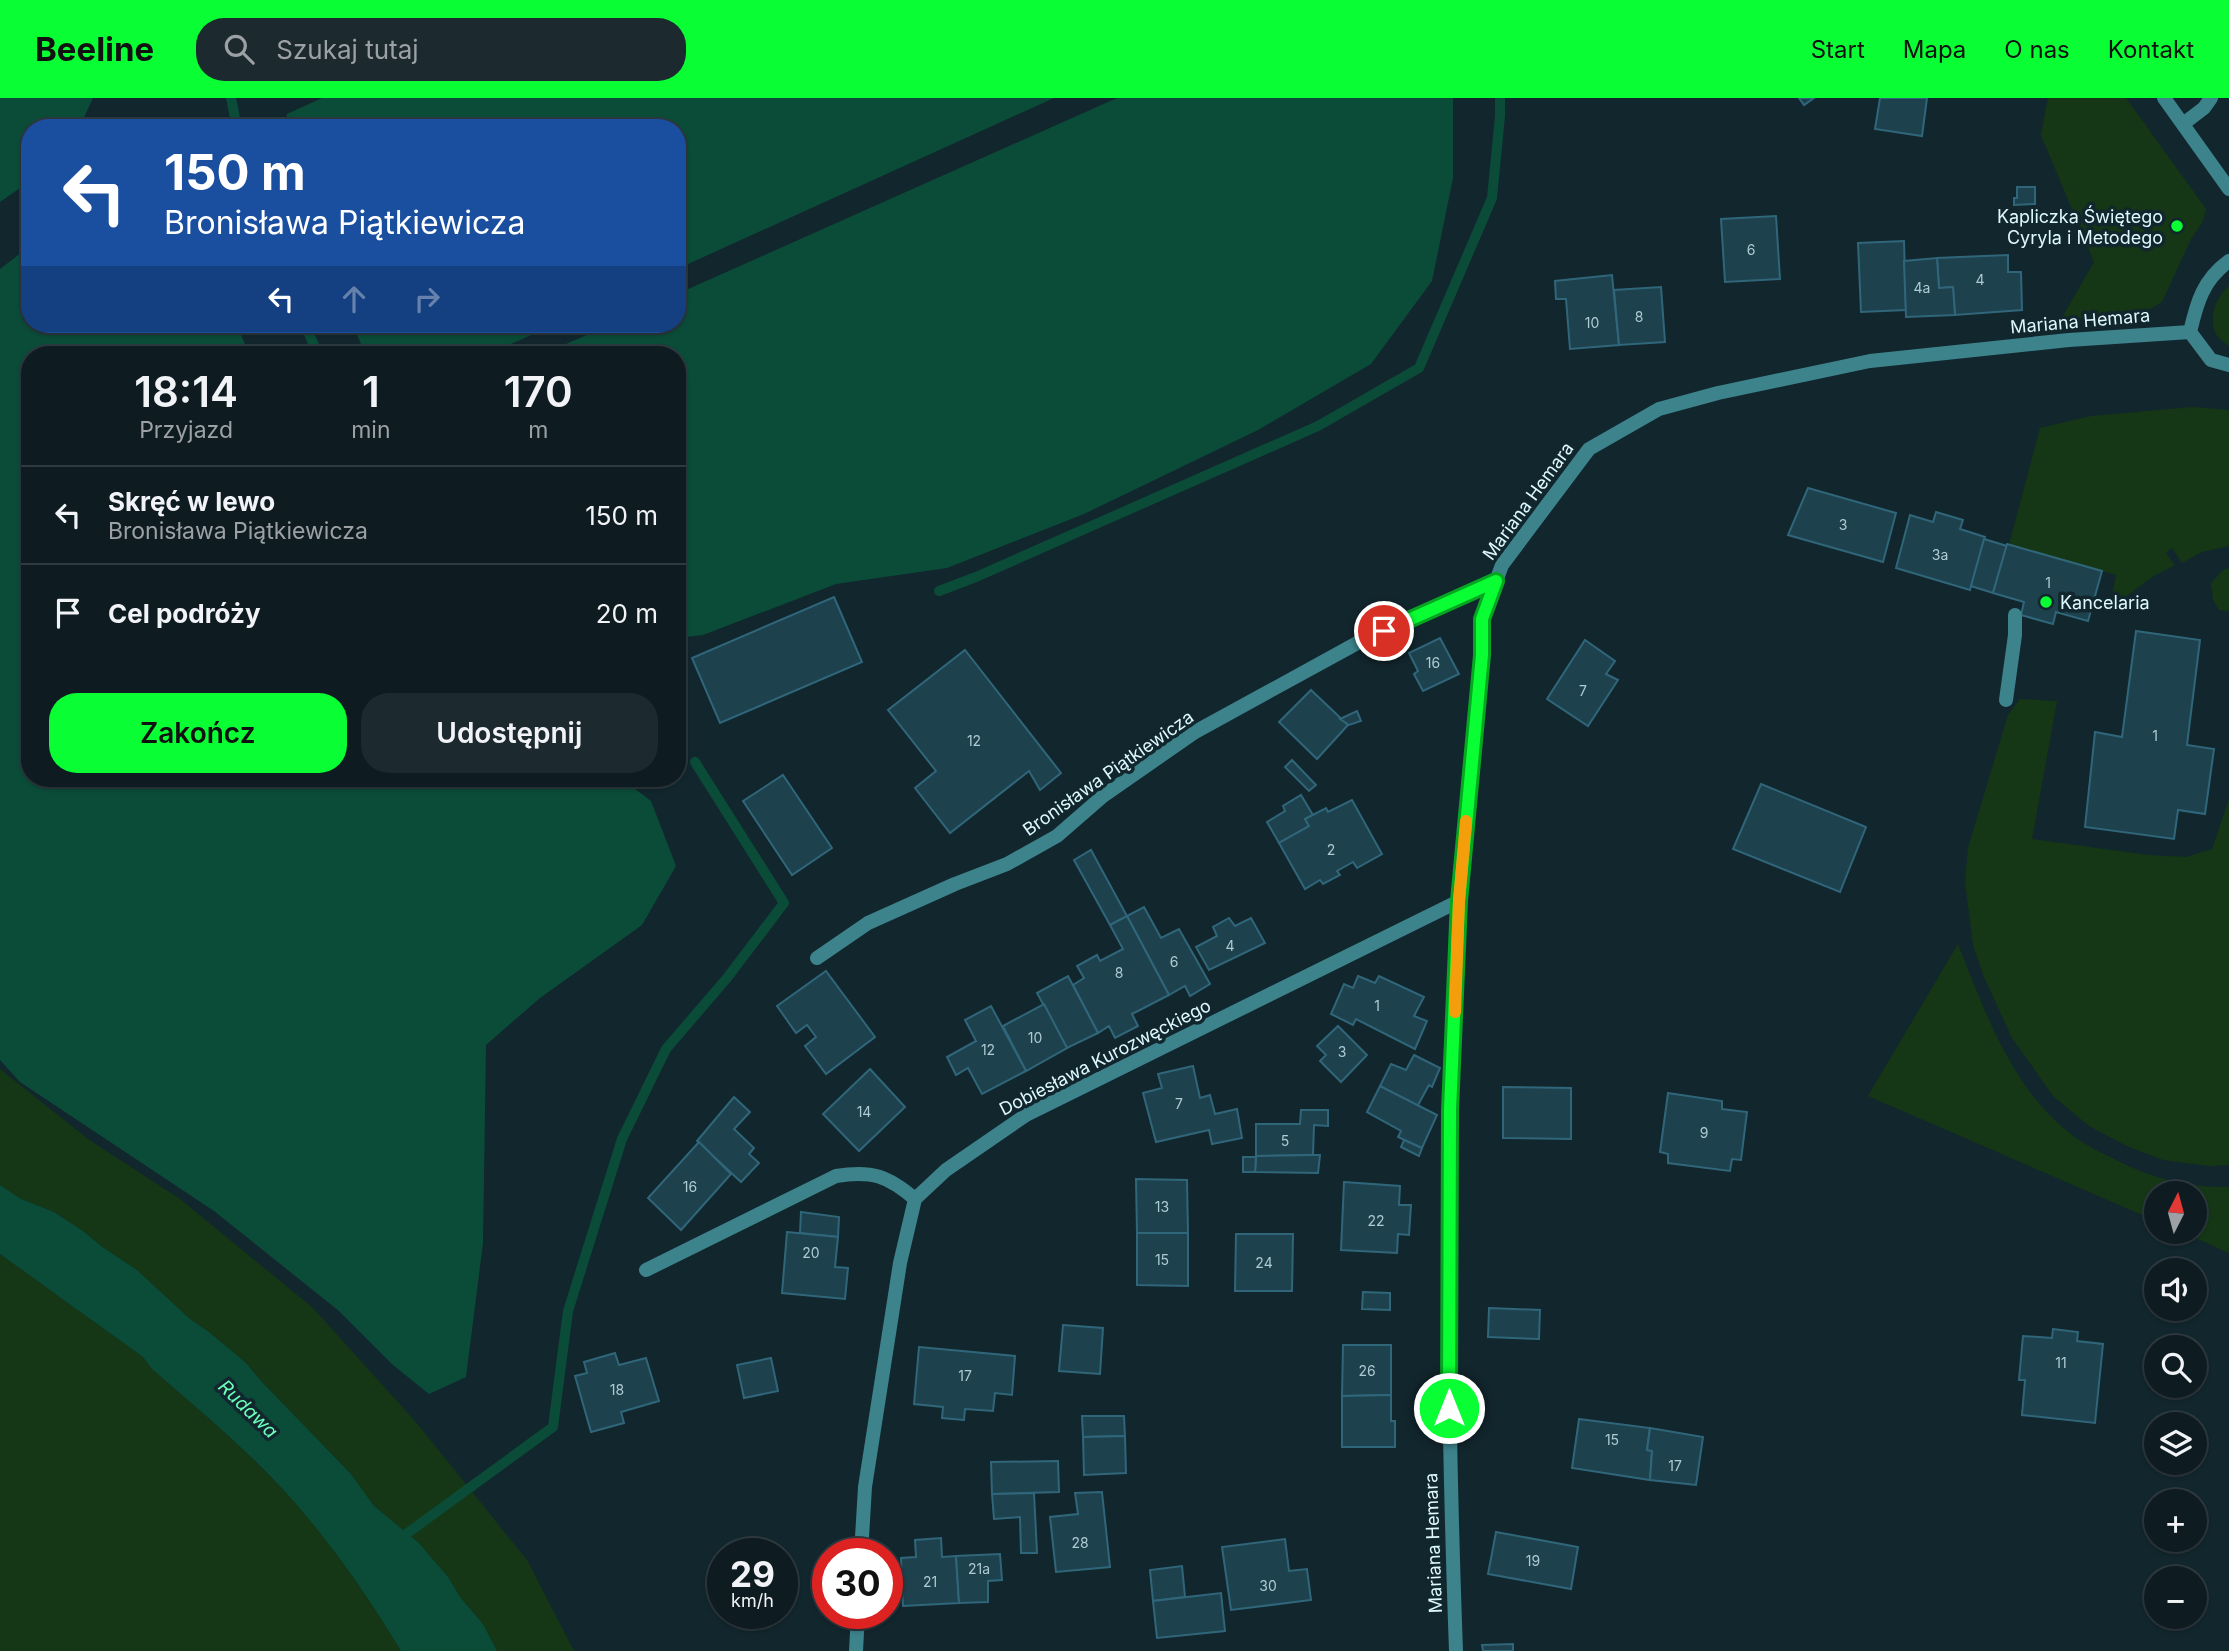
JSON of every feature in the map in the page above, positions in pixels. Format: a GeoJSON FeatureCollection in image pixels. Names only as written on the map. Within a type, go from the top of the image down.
{"type":"FeatureCollection","features":[{"type":"Feature","properties":{"kind":"street"},"geometry":{"type":"LineString","coordinates":[[2164,98],[2229,189]]}},
{"type":"Feature","properties":{"kind":"street"},"geometry":{"type":"LineString","coordinates":[[2183,124],[2204,108],[2211,98]]}},
{"type":"Feature","properties":{"kind":"street"},"geometry":{"type":"LineString","coordinates":[[2229,261],[2207,281],[2198,297],[2190,332],[2211,360],[2229,365]]}},
{"type":"Feature","properties":{"kind":"street","name":"Mariana Hemara"},"geometry":{"type":"LineString","coordinates":[[1456,1651],[1450,1486],[1450,1110],[1459,901],[1482,655],[1482,619],[1502,565],[1588,449],[1659,409],[1718,393],[1870,361],[2070,340],[2190,332]]}},
{"type":"Feature","properties":{"kind":"street","name":"Bronisława Piątkiewicza"},"geometry":{"type":"LineString","coordinates":[[817,958],[868,923],[1007,864],[1057,836],[1103,796],[1195,732],[1361,641],[1496,581]]}},
{"type":"Feature","properties":{"kind":"street"},"geometry":{"type":"LineString","coordinates":[[2006,700],[2015,635],[2015,615]]}},
{"type":"Feature","properties":{"kind":"street","name":"Dobiesława Kurozwęckiego"},"geometry":{"type":"LineString","coordinates":[[915,1199],[946,1170],[1026,1115],[1459,901]]}},
{"type":"Feature","properties":{"kind":"street"},"geometry":{"type":"LineString","coordinates":[[646,1270],[836,1176],[858,1172],[881,1176],[915,1199],[900,1263],[865,1487],[863,1538]]}},
{"type":"Feature","properties":{"kind":"street"},"geometry":{"type":"LineString","coordinates":[[856,1651],[857,1629]]}},
{"type":"Feature","properties":{"kind":"shaded area"},"geometry":{"type":"Polygon","coordinates":[[[2048,98],[2126,98],[2206,209],[2203,221],[2191,239],[2162,302],[2145,312],[2060,321],[2094,262],[2041,135],[2048,98]]]}},
{"type":"Feature","properties":{"kind":"shaded area"},"geometry":{"type":"Polygon","coordinates":[[[2229,286],[2229,346],[2217,336],[2213,314],[2220,296],[2229,286]]]}},
{"type":"Feature","properties":{"kind":"shaded area"},"geometry":{"type":"Polygon","coordinates":[[[2193,407],[2229,410],[2229,546],[2202,552],[2182,563],[2172,548],[2166,553],[2175,565],[2152,577],[2120,601],[2111,600],[2116,575],[2009,545],[2040,428],[2091,416],[2193,407]]]}},
{"type":"Feature","properties":{"kind":"shaded area"},"geometry":{"type":"Polygon","coordinates":[[[2229,568],[2229,611],[2219,610],[2213,600],[2211,583],[2223,570],[2229,568]]]}},
{"type":"Feature","properties":{"kind":"shaded area"},"geometry":{"type":"Polygon","coordinates":[[[2020,699],[2057,701],[2032,839],[2148,855],[2186,857],[2212,849],[2229,799],[2229,1165],[2209,1166],[2163,1160],[2127,1146],[2089,1126],[2053,1096],[2012,1038],[1984,977],[1973,945],[1965,882],[1968,848],[2008,715],[2020,699]]]}},
{"type":"Feature","properties":{"kind":"shaded area"},"geometry":{"type":"Polygon","coordinates":[[[1958,944],[2005,1053],[2038,1102],[2059,1124],[2082,1142],[2133,1168],[2173,1181],[2144,1181],[2144,1216],[1868,1096],[1958,944]]]}},
{"type":"Feature","properties":{"kind":"shaded area"},"geometry":{"type":"Polygon","coordinates":[[[0,1069],[88,1139],[180,1199],[313,1308],[415,1421],[527,1560],[574,1651],[497,1651],[483,1624],[419,1543],[374,1506],[351,1474],[246,1363],[190,1319],[137,1270],[54,1212],[21,1199],[0,1185],[0,1069]]]}},
{"type":"Feature","properties":{"kind":"shaded area"},"geometry":{"type":"Polygon","coordinates":[[[2207,1186],[2229,1187],[2229,1253],[2207,1243],[2207,1186]]]}},
{"type":"Feature","properties":{"kind":"shaded area"},"geometry":{"type":"Polygon","coordinates":[[[0,1254],[143,1357],[152,1369],[262,1468],[296,1504],[338,1557],[401,1651],[0,1651],[0,1254]]]}},
{"type":"Feature","properties":{"kind":"water"},"geometry":{"type":"Polygon","coordinates":[[[0,98],[93,98],[83,119],[21,119],[21,187],[0,202],[0,98]]]}},
{"type":"Feature","properties":{"kind":"water"},"geometry":{"type":"Polygon","coordinates":[[[322,98],[1054,98],[686,265],[686,119],[286,119],[287,114],[322,98]]]}},
{"type":"Feature","properties":{"kind":"water"},"geometry":{"type":"Polygon","coordinates":[[[1117,98],[1453,98],[1453,178],[1432,281],[1371,364],[1258,430],[1084,514],[947,568],[836,584],[703,635],[686,637],[686,346],[562,346],[591,333],[686,333],[686,290],[1117,98]]]}},
{"type":"Feature","properties":{"kind":"water"},"geometry":{"type":"Polygon","coordinates":[[[21,253],[21,333],[240,333],[246,346],[21,346],[21,787],[633,787],[651,801],[676,866],[642,925],[540,998],[486,1045],[483,1243],[466,1377],[429,1394],[393,1365],[339,1311],[214,1211],[20,1082],[0,1060],[0,269],[21,253]]]}},
{"type":"Feature","properties":{"kind":"water"},"geometry":{"type":"Polygon","coordinates":[[[356,333],[536,333],[506,346],[362,346],[356,333]]]}},
{"type":"Feature","properties":{"kind":"water","name":"Rudawa"},"geometry":{"type":"Polygon","coordinates":[[[0,1185],[21,1199],[54,1212],[137,1270],[190,1319],[246,1363],[351,1474],[374,1506],[419,1543],[483,1624],[497,1651],[401,1651],[338,1557],[296,1504],[262,1468],[152,1369],[143,1357],[0,1254],[0,1185]]]}},
{"type":"Feature","properties":{"kind":"building"},"geometry":{"type":"Polygon","coordinates":[[[1799,98],[1814,98],[1804,105],[1799,98]]]}},
{"type":"Feature","properties":{"kind":"building"},"geometry":{"type":"Polygon","coordinates":[[[1880,98],[1927,98],[1922,136],[1875,129],[1880,98]]]}},
{"type":"Feature","properties":{"kind":"building"},"geometry":{"type":"Polygon","coordinates":[[[2017,187],[2035,187],[2035,204],[2014,205],[2017,187]]]}},
{"type":"Feature","properties":{"kind":"building"},"geometry":{"type":"Polygon","coordinates":[[[1776,216],[1780,279],[1725,282],[1721,219],[1776,216]]]}},
{"type":"Feature","properties":{"kind":"building"},"geometry":{"type":"Polygon","coordinates":[[[1904,241],[1906,310],[1861,312],[1858,243],[1904,241]]]}},
{"type":"Feature","properties":{"kind":"building"},"geometry":{"type":"Polygon","coordinates":[[[2008,255],[2008,272],[2021,272],[2022,310],[1955,315],[1953,287],[1939,288],[1937,258],[2008,255]]]}},
{"type":"Feature","properties":{"kind":"building"},"geometry":{"type":"Polygon","coordinates":[[[1937,258],[1939,288],[1953,287],[1955,315],[1906,317],[1904,261],[1937,258]]]}},
{"type":"Feature","properties":{"kind":"building"},"geometry":{"type":"Polygon","coordinates":[[[1612,275],[1619,345],[1570,349],[1566,299],[1556,299],[1555,281],[1612,275]]]}},
{"type":"Feature","properties":{"kind":"building"},"geometry":{"type":"Polygon","coordinates":[[[1661,287],[1665,342],[1619,345],[1614,290],[1661,287]]]}},
{"type":"Feature","properties":{"kind":"building"},"geometry":{"type":"Polygon","coordinates":[[[1808,488],[1896,513],[1883,562],[1788,535],[1808,488]]]}},
{"type":"Feature","properties":{"kind":"building"},"geometry":{"type":"Polygon","coordinates":[[[1936,512],[1963,520],[1960,529],[1985,537],[1970,590],[1896,568],[1910,515],[1933,522],[1936,512]]]}},
{"type":"Feature","properties":{"kind":"building"},"geometry":{"type":"Polygon","coordinates":[[[1984,539],[2007,546],[1993,593],[1971,586],[1984,539]]]}},
{"type":"Feature","properties":{"kind":"building"},"geometry":{"type":"Polygon","coordinates":[[[2007,544],[2102,571],[2088,621],[2056,612],[2053,624],[2021,615],[2024,602],[1993,593],[2007,544]]]}},
{"type":"Feature","properties":{"kind":"building"},"geometry":{"type":"Polygon","coordinates":[[[834,597],[862,662],[720,723],[692,658],[834,597]]]}},
{"type":"Feature","properties":{"kind":"building"},"geometry":{"type":"Polygon","coordinates":[[[2136,631],[2200,640],[2187,745],[2214,749],[2205,814],[2178,810],[2174,839],[2085,827],[2095,732],[2122,737],[2136,631]]]}},
{"type":"Feature","properties":{"kind":"building"},"geometry":{"type":"Polygon","coordinates":[[[1440,638],[1459,674],[1423,691],[1414,674],[1418,671],[1409,653],[1440,638]]]}},
{"type":"Feature","properties":{"kind":"building"},"geometry":{"type":"Polygon","coordinates":[[[1585,640],[1615,661],[1606,674],[1618,680],[1588,726],[1547,699],[1585,640]]]}},
{"type":"Feature","properties":{"kind":"building"},"geometry":{"type":"Polygon","coordinates":[[[965,650],[1061,773],[1040,790],[1029,771],[950,833],[915,788],[936,771],[888,710],[965,650]]]}},
{"type":"Feature","properties":{"kind":"building"},"geometry":{"type":"Polygon","coordinates":[[[1311,690],[1348,725],[1317,759],[1279,722],[1311,690]]]}},
{"type":"Feature","properties":{"kind":"building"},"geometry":{"type":"Polygon","coordinates":[[[1357,711],[1361,721],[1349,725],[1340,719],[1357,711]]]}},
{"type":"Feature","properties":{"kind":"building"},"geometry":{"type":"Polygon","coordinates":[[[1292,760],[1316,785],[1309,791],[1285,767],[1292,760]]]}},
{"type":"Feature","properties":{"kind":"building"},"geometry":{"type":"Polygon","coordinates":[[[783,775],[832,848],[792,875],[743,801],[783,775]]]}},
{"type":"Feature","properties":{"kind":"building"},"geometry":{"type":"Polygon","coordinates":[[[1761,784],[1866,827],[1840,892],[1733,849],[1761,784]]]}},
{"type":"Feature","properties":{"kind":"building"},"geometry":{"type":"Polygon","coordinates":[[[1301,795],[1313,815],[1305,819],[1309,826],[1279,843],[1267,822],[1285,811],[1283,806],[1301,795]]]}},
{"type":"Feature","properties":{"kind":"building"},"geometry":{"type":"Polygon","coordinates":[[[1352,800],[1382,854],[1357,868],[1353,862],[1337,871],[1340,875],[1323,884],[1320,880],[1305,889],[1279,843],[1309,826],[1305,819],[1326,808],[1328,812],[1352,800]]]}},
{"type":"Feature","properties":{"kind":"building"},"geometry":{"type":"Polygon","coordinates":[[[1091,850],[1127,916],[1110,925],[1074,860],[1091,850]]]}},
{"type":"Feature","properties":{"kind":"building"},"geometry":{"type":"Polygon","coordinates":[[[1144,907],[1161,938],[1179,929],[1210,984],[1190,996],[1185,986],[1169,995],[1127,916],[1144,907]]]}},
{"type":"Feature","properties":{"kind":"building"},"geometry":{"type":"Polygon","coordinates":[[[1127,916],[1169,995],[1132,1014],[1138,1026],[1115,1038],[1109,1026],[1098,1033],[1073,985],[1084,978],[1077,966],[1097,955],[1100,961],[1123,949],[1110,925],[1127,916]]]}},
{"type":"Feature","properties":{"kind":"building"},"geometry":{"type":"Polygon","coordinates":[[[1229,918],[1235,926],[1251,918],[1265,943],[1209,970],[1196,947],[1217,936],[1213,927],[1229,918]]]}},
{"type":"Feature","properties":{"kind":"building"},"geometry":{"type":"Polygon","coordinates":[[[826,971],[875,1037],[826,1074],[805,1046],[816,1037],[807,1025],[796,1033],[777,1006],[826,971]]]}},
{"type":"Feature","properties":{"kind":"building"},"geometry":{"type":"Polygon","coordinates":[[[1068,976],[1098,1033],[1067,1048],[1037,993],[1068,976]]]}},
{"type":"Feature","properties":{"kind":"building"},"geometry":{"type":"Polygon","coordinates":[[[1358,976],[1375,983],[1379,976],[1424,997],[1414,1016],[1427,1021],[1415,1049],[1356,1019],[1353,1025],[1331,1014],[1344,984],[1353,988],[1358,976]]]}},
{"type":"Feature","properties":{"kind":"building"},"geometry":{"type":"Polygon","coordinates":[[[1044,1004],[1067,1048],[1026,1071],[1003,1026],[1044,1004]]]}},
{"type":"Feature","properties":{"kind":"building"},"geometry":{"type":"Polygon","coordinates":[[[991,1006],[1026,1071],[982,1094],[968,1068],[956,1075],[947,1057],[976,1041],[965,1020],[991,1006]]]}},
{"type":"Feature","properties":{"kind":"building"},"geometry":{"type":"Polygon","coordinates":[[[1338,1026],[1367,1055],[1341,1082],[1320,1061],[1326,1055],[1317,1046],[1338,1026]]]}},
{"type":"Feature","properties":{"kind":"building"},"geometry":{"type":"Polygon","coordinates":[[[1414,1055],[1440,1068],[1432,1087],[1429,1085],[1417,1107],[1380,1086],[1391,1064],[1406,1070],[1414,1055]]]}},
{"type":"Feature","properties":{"kind":"building"},"geometry":{"type":"Polygon","coordinates":[[[1193,1066],[1200,1098],[1210,1095],[1215,1114],[1237,1109],[1242,1138],[1212,1144],[1209,1130],[1156,1142],[1143,1093],[1162,1088],[1158,1074],[1193,1066]]]}},
{"type":"Feature","properties":{"kind":"building"},"geometry":{"type":"Polygon","coordinates":[[[870,1069],[905,1107],[859,1151],[823,1114],[870,1069]]]}},
{"type":"Feature","properties":{"kind":"building"},"geometry":{"type":"Polygon","coordinates":[[[1380,1086],[1437,1115],[1422,1148],[1398,1137],[1401,1131],[1367,1112],[1380,1086]]]}},
{"type":"Feature","properties":{"kind":"building"},"geometry":{"type":"Polygon","coordinates":[[[1503,1087],[1571,1088],[1571,1139],[1503,1138],[1503,1087]]]}},
{"type":"Feature","properties":{"kind":"building"},"geometry":{"type":"Polygon","coordinates":[[[1668,1093],[1722,1101],[1722,1109],[1747,1112],[1741,1160],[1732,1159],[1730,1171],[1668,1163],[1668,1154],[1660,1152],[1668,1093]]]}},
{"type":"Feature","properties":{"kind":"building"},"geometry":{"type":"Polygon","coordinates":[[[734,1097],[750,1112],[734,1129],[754,1148],[749,1154],[759,1163],[741,1182],[697,1141],[734,1097]]]}},
{"type":"Feature","properties":{"kind":"building"},"geometry":{"type":"Polygon","coordinates":[[[1301,1110],[1328,1110],[1328,1126],[1314,1125],[1313,1155],[1256,1156],[1256,1124],[1300,1124],[1301,1110]]]}},
{"type":"Feature","properties":{"kind":"building"},"geometry":{"type":"Polygon","coordinates":[[[1404,1140],[1422,1148],[1419,1156],[1401,1147],[1404,1140]]]}},
{"type":"Feature","properties":{"kind":"building"},"geometry":{"type":"Polygon","coordinates":[[[699,1142],[731,1174],[681,1230],[648,1198],[699,1142]]]}},
{"type":"Feature","properties":{"kind":"building"},"geometry":{"type":"Polygon","coordinates":[[[1320,1155],[1318,1173],[1255,1172],[1256,1156],[1320,1155]]]}},
{"type":"Feature","properties":{"kind":"building"},"geometry":{"type":"Polygon","coordinates":[[[1243,1157],[1256,1157],[1255,1172],[1243,1172],[1243,1157]]]}},
{"type":"Feature","properties":{"kind":"building"},"geometry":{"type":"Polygon","coordinates":[[[1136,1179],[1187,1180],[1188,1233],[1137,1233],[1136,1179]]]}},
{"type":"Feature","properties":{"kind":"building"},"geometry":{"type":"Polygon","coordinates":[[[1344,1182],[1400,1186],[1399,1205],[1411,1205],[1409,1235],[1398,1234],[1397,1253],[1341,1250],[1344,1182]]]}},
{"type":"Feature","properties":{"kind":"building"},"geometry":{"type":"Polygon","coordinates":[[[801,1212],[839,1217],[838,1237],[800,1233],[801,1212]]]}},
{"type":"Feature","properties":{"kind":"building"},"geometry":{"type":"Polygon","coordinates":[[[787,1232],[838,1237],[835,1267],[848,1268],[845,1299],[782,1293],[787,1232]]]}},
{"type":"Feature","properties":{"kind":"building"},"geometry":{"type":"Polygon","coordinates":[[[1137,1233],[1188,1233],[1188,1286],[1137,1285],[1137,1233]]]}},
{"type":"Feature","properties":{"kind":"building"},"geometry":{"type":"Polygon","coordinates":[[[1236,1234],[1293,1234],[1292,1291],[1235,1291],[1236,1234]]]}},
{"type":"Feature","properties":{"kind":"building"},"geometry":{"type":"Polygon","coordinates":[[[1363,1292],[1390,1293],[1390,1310],[1362,1309],[1363,1292]]]}},
{"type":"Feature","properties":{"kind":"building"},"geometry":{"type":"Polygon","coordinates":[[[1489,1308],[1540,1310],[1539,1339],[1488,1337],[1489,1308]]]}},
{"type":"Feature","properties":{"kind":"building"},"geometry":{"type":"Polygon","coordinates":[[[1063,1325],[1103,1328],[1100,1374],[1059,1371],[1063,1325]]]}},
{"type":"Feature","properties":{"kind":"building"},"geometry":{"type":"Polygon","coordinates":[[[2053,1329],[2078,1332],[2077,1341],[2103,1344],[2095,1423],[2022,1415],[2025,1380],[2019,1380],[2023,1336],[2052,1338],[2053,1329]]]}},
{"type":"Feature","properties":{"kind":"building"},"geometry":{"type":"Polygon","coordinates":[[[1343,1345],[1391,1345],[1391,1395],[1342,1396],[1343,1345]]]}},
{"type":"Feature","properties":{"kind":"building"},"geometry":{"type":"Polygon","coordinates":[[[919,1347],[1015,1356],[1012,1395],[995,1393],[993,1411],[965,1409],[964,1420],[942,1418],[943,1407],[914,1404],[919,1347]]]}},
{"type":"Feature","properties":{"kind":"building"},"geometry":{"type":"Polygon","coordinates":[[[615,1353],[619,1365],[646,1358],[659,1401],[621,1412],[624,1423],[591,1432],[575,1376],[587,1373],[584,1362],[615,1353]]]}},
{"type":"Feature","properties":{"kind":"building"},"geometry":{"type":"Polygon","coordinates":[[[771,1358],[778,1391],[744,1398],[737,1365],[771,1358]]]}},
{"type":"Feature","properties":{"kind":"building"},"geometry":{"type":"Polygon","coordinates":[[[1391,1395],[1395,1447],[1342,1447],[1342,1396],[1391,1395]]]}},
{"type":"Feature","properties":{"kind":"building"},"geometry":{"type":"Polygon","coordinates":[[[1082,1416],[1124,1416],[1125,1436],[1083,1437],[1082,1416]]]}},
{"type":"Feature","properties":{"kind":"building"},"geometry":{"type":"Polygon","coordinates":[[[1579,1419],[1650,1428],[1647,1450],[1652,1451],[1650,1480],[1572,1468],[1579,1419]]]}},
{"type":"Feature","properties":{"kind":"building"},"geometry":{"type":"Polygon","coordinates":[[[1650,1428],[1703,1437],[1696,1485],[1650,1480],[1652,1451],[1647,1450],[1650,1428]]]}},
{"type":"Feature","properties":{"kind":"building"},"geometry":{"type":"Polygon","coordinates":[[[1125,1436],[1126,1473],[1084,1475],[1083,1437],[1125,1436]]]}},
{"type":"Feature","properties":{"kind":"building"},"geometry":{"type":"Polygon","coordinates":[[[1058,1461],[1059,1492],[992,1494],[991,1462],[1058,1461]]]}},
{"type":"Feature","properties":{"kind":"building"},"geometry":{"type":"Polygon","coordinates":[[[1102,1492],[1110,1567],[1056,1572],[1050,1517],[1078,1514],[1075,1493],[1102,1492]]]}},
{"type":"Feature","properties":{"kind":"building"},"geometry":{"type":"Polygon","coordinates":[[[1034,1493],[1037,1553],[1021,1553],[1020,1517],[994,1519],[992,1494],[1034,1493]]]}},
{"type":"Feature","properties":{"kind":"building"},"geometry":{"type":"Polygon","coordinates":[[[1496,1532],[1578,1547],[1571,1589],[1488,1574],[1496,1532]]]}},
{"type":"Feature","properties":{"kind":"building"},"geometry":{"type":"Polygon","coordinates":[[[941,1538],[942,1557],[956,1556],[959,1603],[903,1606],[903,1558],[916,1557],[915,1540],[941,1538]]]}},
{"type":"Feature","properties":{"kind":"building"},"geometry":{"type":"Polygon","coordinates":[[[1285,1539],[1289,1571],[1307,1569],[1311,1600],[1231,1610],[1222,1547],[1285,1539]]]}},
{"type":"Feature","properties":{"kind":"building"},"geometry":{"type":"Polygon","coordinates":[[[1000,1554],[1002,1580],[988,1581],[988,1602],[959,1603],[956,1556],[1000,1554]]]}},
{"type":"Feature","properties":{"kind":"building"},"geometry":{"type":"Polygon","coordinates":[[[1182,1566],[1185,1597],[1153,1601],[1150,1570],[1182,1566]]]}},
{"type":"Feature","properties":{"kind":"building"},"geometry":{"type":"Polygon","coordinates":[[[1221,1593],[1225,1631],[1157,1638],[1153,1601],[1221,1593]]]}},
{"type":"Feature","properties":{"kind":"building"},"geometry":{"type":"Polygon","coordinates":[[[1513,1644],[1513,1651],[1483,1651],[1482,1645],[1513,1644]]]}},
{"type":"Feature","properties":{"kind":"waterway"},"geometry":{"type":"LineString","coordinates":[[231,98],[235,119]]}},
{"type":"Feature","properties":{"kind":"waterway"},"geometry":{"type":"LineString","coordinates":[[939,591],[1318,426],[1419,368],[1492,198],[1500,98]]}},
{"type":"Feature","properties":{"kind":"waterway"},"geometry":{"type":"LineString","coordinates":[[309,333],[314,346]]}},
{"type":"Feature","properties":{"kind":"waterway"},"geometry":{"type":"LineString","coordinates":[[398,1540],[553,1427],[568,1311],[622,1139],[666,1049],[727,978],[784,903],[695,762]]}},
{"type":"Feature","properties":{"kind":"slow traffic"},"geometry":{"type":"LineString","coordinates":[[1455,1012],[1459,901],[1466,821]]}},
{"type":"Feature","properties":{"kind":"place","name":"Kapliczka Świętego Cyryla i Metodego"},"geometry":{"type":"Point","coordinates":[2177,226]}},
{"type":"Feature","properties":{"kind":"place","name":"Kancelaria"},"geometry":{"type":"Point","coordinates":[2046,602]}},
{"type":"Feature","properties":{"kind":"route"},"geometry":{"type":"LineString","coordinates":[[1384,631],[1496,581],[1482,619],[1482,655],[1459,901],[1450,1110],[1449,1408]]}}]}
